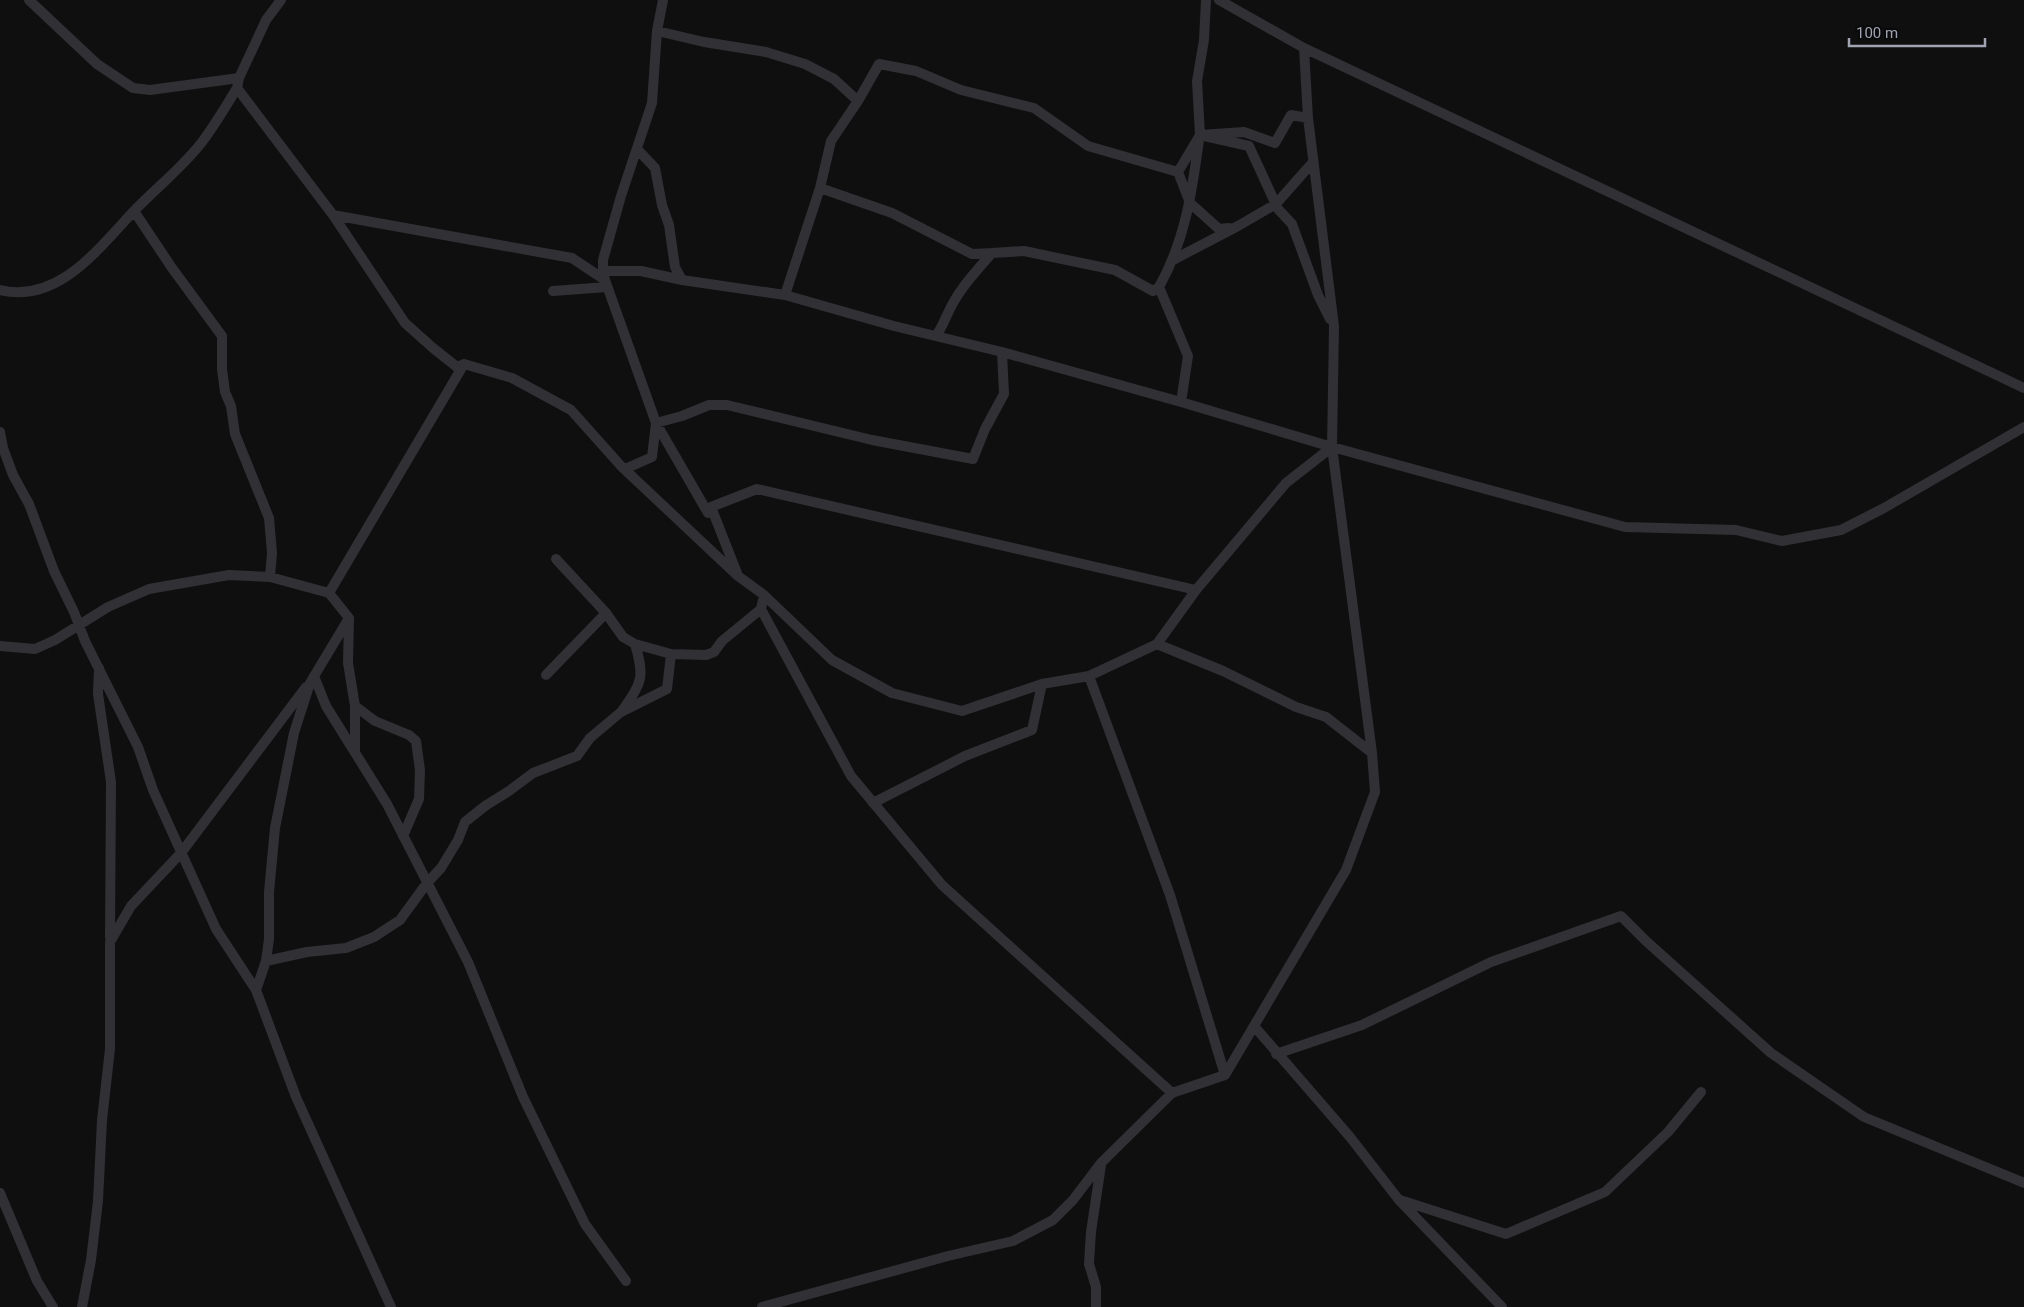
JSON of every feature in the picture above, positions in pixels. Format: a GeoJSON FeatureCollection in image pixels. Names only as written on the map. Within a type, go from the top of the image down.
{"type":"FeatureCollection","features":[{"type":"Feature","properties":{"kind":"street"},"geometry":{"type":"LineString","coordinates":[[29,0],[97,64],[133,88],[150,90],[238,83]]}},
{"type":"Feature","properties":{"kind":"street"},"geometry":{"type":"LineString","coordinates":[[0,290],[14,293],[39,290],[73,272],[97,252],[134,211],[171,176],[202,141],[238,83],[266,20],[281,0]]}},
{"type":"Feature","properties":{"kind":"street"},"geometry":{"type":"LineString","coordinates":[[664,0],[657,31],[652,103],[603,260],[605,279],[656,423],[708,513],[711,508],[757,489],[1196,590]]}},
{"type":"Feature","properties":{"kind":"street"},"geometry":{"type":"LineString","coordinates":[[820,188],[892,213],[972,254],[1024,251],[1065,258],[1115,270],[1153,291],[1159,287],[1174,260],[1190,203],[1200,135],[1196,81],[1204,40],[1206,0]]}},
{"type":"Feature","properties":{"kind":"street"},"geometry":{"type":"LineString","coordinates":[[1219,0],[1304,48],[2024,388]]}},
{"type":"Feature","properties":{"kind":"street"},"geometry":{"type":"LineString","coordinates":[[657,31],[704,42],[766,52],[805,64],[834,78],[858,101]]}},
{"type":"Feature","properties":{"kind":"street"},"geometry":{"type":"LineString","coordinates":[[762,1307],[948,1256],[1013,1241],[1053,1220],[1073,1200],[1101,1163],[1172,1093],[1225,1075],[1346,870],[1375,792],[1372,753],[1332,447],[1334,326],[1308,118],[1304,48]]}},
{"type":"Feature","properties":{"kind":"street"},"geometry":{"type":"LineString","coordinates":[[785,295],[820,188],[831,142],[858,101],[879,64],[916,71],[961,90],[1034,108],[1088,146],[1178,172]]}},
{"type":"Feature","properties":{"kind":"street"},"geometry":{"type":"LineString","coordinates":[[238,83],[333,215],[405,323],[457,367],[464,364],[512,378],[571,410],[625,469],[738,576],[764,595],[832,660],[892,693],[962,711],[1042,684],[1089,676],[1157,644],[1196,590],[1286,483],[1332,447]]}},
{"type":"Feature","properties":{"kind":"street"},"geometry":{"type":"LineString","coordinates":[[1200,135],[1244,132],[1275,143],[1291,115],[1308,118]]}},
{"type":"Feature","properties":{"kind":"street"},"geometry":{"type":"LineString","coordinates":[[1178,172],[1200,135]]}},
{"type":"Feature","properties":{"kind":"street"},"geometry":{"type":"LineString","coordinates":[[1200,135],[1249,146],[1276,204],[1292,224],[1318,295],[1334,326]]}},
{"type":"Feature","properties":{"kind":"street"},"geometry":{"type":"LineString","coordinates":[[637,149],[655,168],[662,205],[669,225],[675,268],[682,280]]}},
{"type":"Feature","properties":{"kind":"street"},"geometry":{"type":"LineString","coordinates":[[1174,260],[1276,204],[1313,162]]}},
{"type":"Feature","properties":{"kind":"street"},"geometry":{"type":"LineString","coordinates":[[1178,172],[1190,203],[1219,230],[1238,226]]}},
{"type":"Feature","properties":{"kind":"street"},"geometry":{"type":"LineString","coordinates":[[134,211],[172,268],[222,336],[222,369],[225,392],[231,406],[235,434],[268,518],[272,553],[270,577]]}},
{"type":"Feature","properties":{"kind":"street"},"geometry":{"type":"LineString","coordinates":[[333,215],[572,258],[605,279]]}},
{"type":"Feature","properties":{"kind":"street"},"geometry":{"type":"LineString","coordinates":[[936,336],[944,325],[956,299],[992,252]]}},
{"type":"Feature","properties":{"kind":"street"},"geometry":{"type":"LineString","coordinates":[[553,292],[641,271],[682,280],[785,295],[1002,352],[1332,447],[1625,527],[1736,530],[1782,541],[1841,530],[1884,508],[2024,427]]}},
{"type":"Feature","properties":{"kind":"street"},"geometry":{"type":"LineString","coordinates":[[1159,287],[1188,356],[1181,402]]}},
{"type":"Feature","properties":{"kind":"street"},"geometry":{"type":"LineString","coordinates":[[656,423],[682,416],[709,405],[727,405],[872,440],[973,460],[985,429],[1004,394],[1002,352]]}},
{"type":"Feature","properties":{"kind":"street"},"geometry":{"type":"LineString","coordinates":[[328,593],[464,364]]}},
{"type":"Feature","properties":{"kind":"street"},"geometry":{"type":"LineString","coordinates":[[625,469],[652,457],[656,423]]}},
{"type":"Feature","properties":{"kind":"street"},"geometry":{"type":"LineString","coordinates":[[0,432],[3,448],[13,475],[29,504],[54,571],[78,625],[138,747],[153,790],[216,929],[256,990],[296,1097],[391,1307]]}},
{"type":"Feature","properties":{"kind":"street"},"geometry":{"type":"LineString","coordinates":[[711,508],[738,576]]}},
{"type":"Feature","properties":{"kind":"street"},"geometry":{"type":"LineString","coordinates":[[556,559],[606,613],[623,637],[635,644],[671,654],[706,655],[714,652],[722,641],[761,609],[764,595]]}},
{"type":"Feature","properties":{"kind":"street"},"geometry":{"type":"LineString","coordinates":[[0,646],[35,650],[55,640],[108,607],[149,589],[229,575],[270,577],[328,593],[349,618],[348,663],[355,706],[355,752]]}},
{"type":"Feature","properties":{"kind":"street"},"geometry":{"type":"LineString","coordinates":[[761,609],[850,776],[942,885],[1172,1093]]}},
{"type":"Feature","properties":{"kind":"street"},"geometry":{"type":"LineString","coordinates":[[546,675],[606,613]]}},
{"type":"Feature","properties":{"kind":"street"},"geometry":{"type":"LineString","coordinates":[[110,942],[131,906],[180,853],[314,676],[349,618]]}},
{"type":"Feature","properties":{"kind":"street"},"geometry":{"type":"LineString","coordinates":[[621,712],[637,690],[642,676],[641,664],[635,644]]}},
{"type":"Feature","properties":{"kind":"street"},"geometry":{"type":"LineString","coordinates":[[1157,644],[1223,671],[1296,707],[1326,718],[1372,753]]}},
{"type":"Feature","properties":{"kind":"street"},"geometry":{"type":"LineString","coordinates":[[266,961],[307,952],[346,948],[374,937],[400,920],[427,883],[441,868],[458,840],[465,822],[485,806],[510,791],[532,773],[577,756],[590,738],[621,712],[667,689],[671,654]]}},
{"type":"Feature","properties":{"kind":"street"},"geometry":{"type":"LineString","coordinates":[[82,1307],[91,1260],[98,1201],[102,1120],[110,1049],[111,782],[98,694],[99,667]]}},
{"type":"Feature","properties":{"kind":"street"},"geometry":{"type":"LineString","coordinates":[[314,676],[326,706],[387,804],[468,962],[523,1097],[585,1224],[626,1281]]}},
{"type":"Feature","properties":{"kind":"street"},"geometry":{"type":"LineString","coordinates":[[256,990],[266,961],[275,828],[294,733],[314,676]]}},
{"type":"Feature","properties":{"kind":"street"},"geometry":{"type":"LineString","coordinates":[[1089,676],[1170,894],[1225,1075]]}},
{"type":"Feature","properties":{"kind":"street"},"geometry":{"type":"LineString","coordinates":[[873,803],[965,756],[1032,730],[1042,684]]}},
{"type":"Feature","properties":{"kind":"street"},"geometry":{"type":"LineString","coordinates":[[355,706],[375,721],[409,735],[416,741],[420,770],[419,800],[403,836]]}},
{"type":"Feature","properties":{"kind":"street"},"geometry":{"type":"LineString","coordinates":[[1276,1054],[1362,1026],[1491,962],[1621,916],[1646,941],[1771,1052],[1864,1117],[2024,1183]]}},
{"type":"Feature","properties":{"kind":"street"},"geometry":{"type":"LineString","coordinates":[[1254,1026],[1276,1054],[1350,1136],[1399,1200],[1502,1307]]}},
{"type":"Feature","properties":{"kind":"street"},"geometry":{"type":"LineString","coordinates":[[1399,1200],[1506,1234],[1604,1192],[1668,1132],[1701,1092]]}},
{"type":"Feature","properties":{"kind":"street"},"geometry":{"type":"LineString","coordinates":[[1096,1307],[1096,1287],[1089,1264],[1091,1232],[1101,1163]]}},
{"type":"Feature","properties":{"kind":"street"},"geometry":{"type":"LineString","coordinates":[[0,1193],[37,1280],[52,1307]]}}]}
